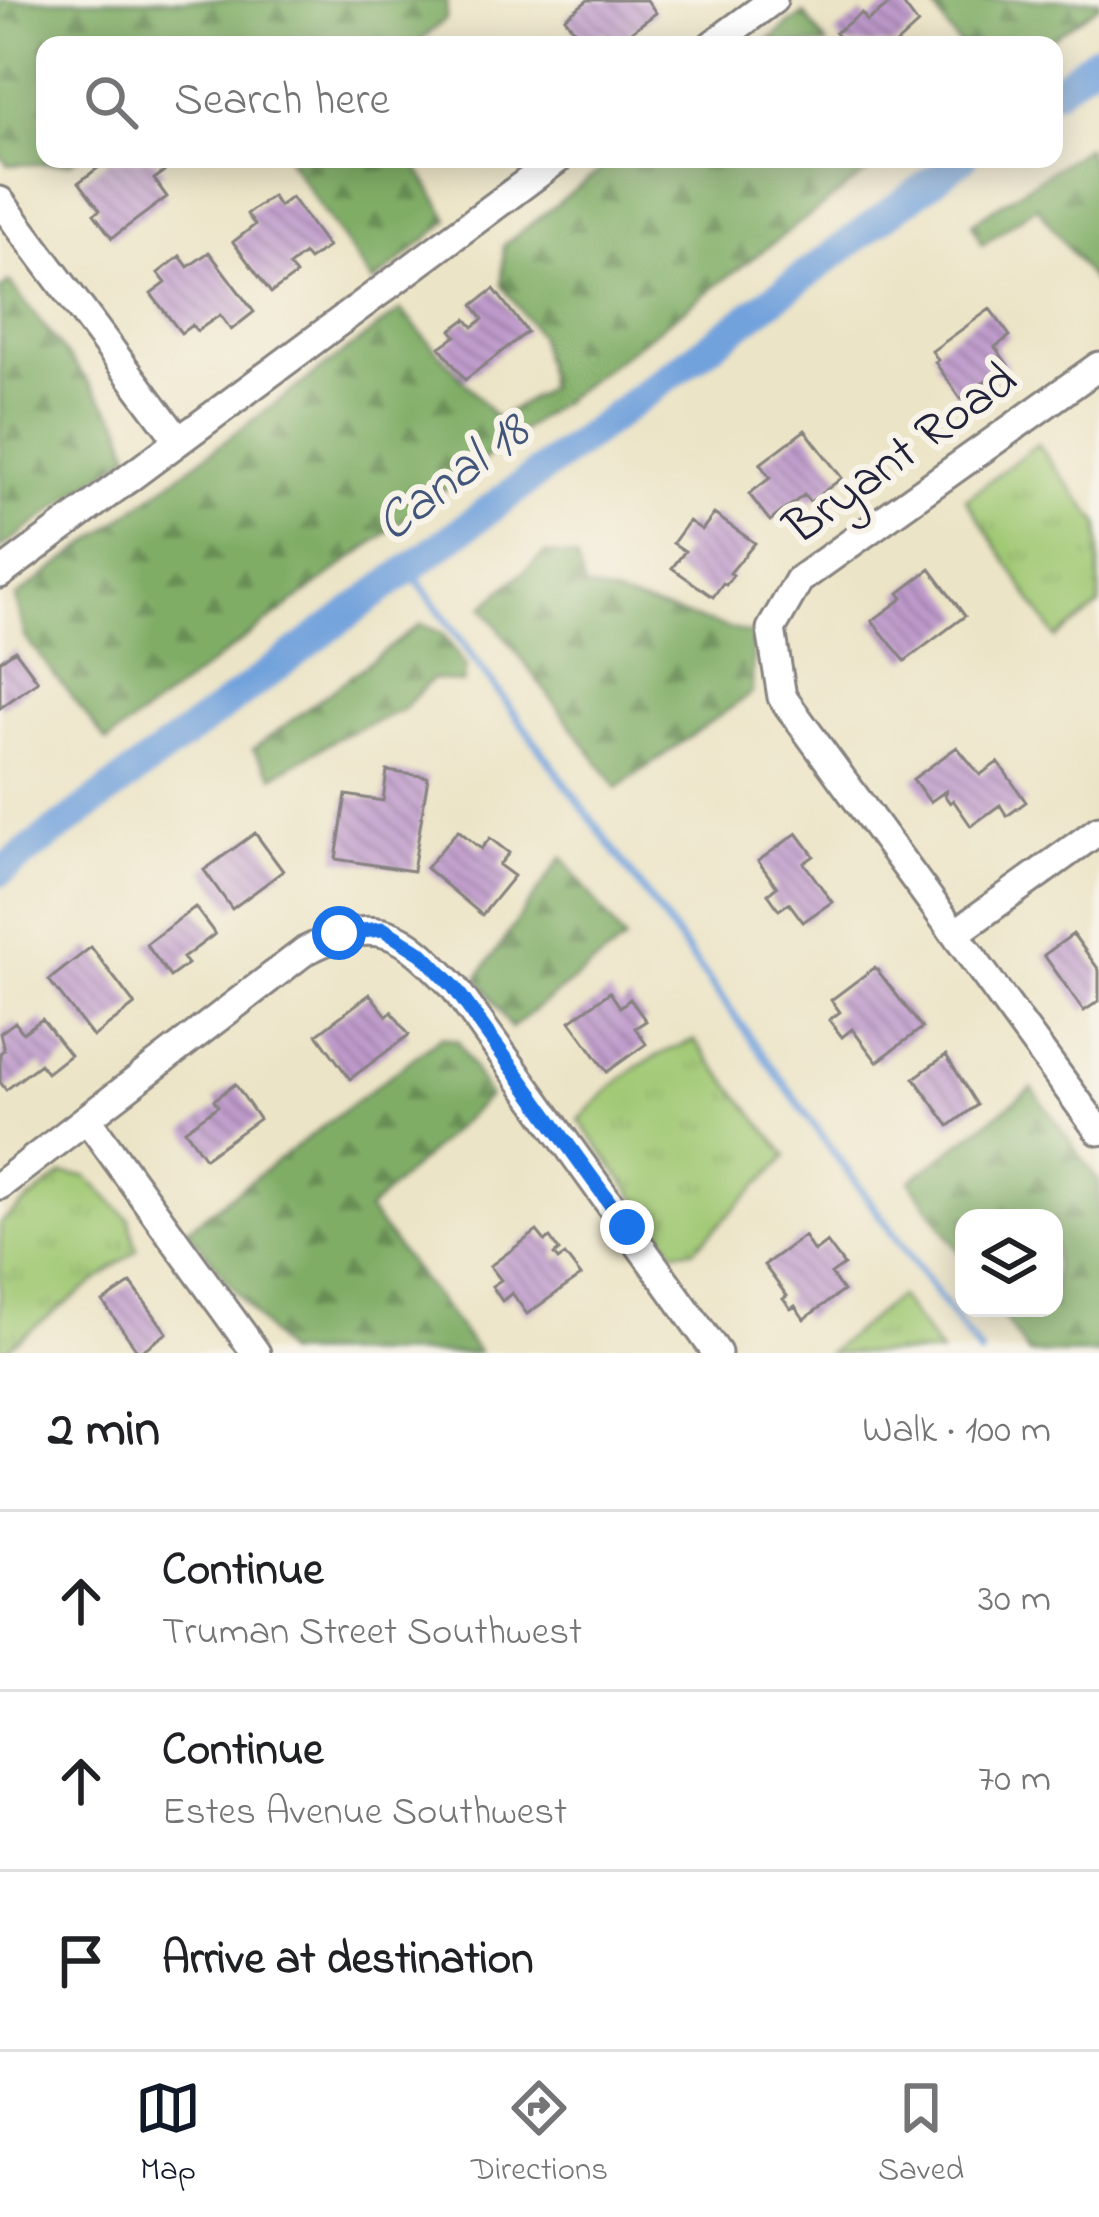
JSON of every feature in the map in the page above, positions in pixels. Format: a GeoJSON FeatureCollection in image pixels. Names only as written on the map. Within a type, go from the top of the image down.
{"type":"FeatureCollection","features":[{"type":"Feature","properties":{"kind":"street"},"geometry":{"type":"LineString","coordinates":[[724,36],[772,0]]}},
{"type":"Feature","properties":{"kind":"street"},"geometry":{"type":"LineString","coordinates":[[0,574],[546,168]]}},
{"type":"Feature","properties":{"kind":"street"},"geometry":{"type":"LineString","coordinates":[[0,201],[179,441]]}},
{"type":"Feature","properties":{"kind":"street","name":"Bryant Road"},"geometry":{"type":"LineString","coordinates":[[956,933],[782,697],[771,628],[800,580],[1099,366]]}},
{"type":"Feature","properties":{"kind":"street"},"geometry":{"type":"LineString","coordinates":[[1099,830],[956,933],[1099,1130]]}},
{"type":"Feature","properties":{"kind":"street"},"geometry":{"type":"LineString","coordinates":[[0,1185],[305,951],[339,933],[383,929],[422,954],[454,987],[717,1353]]}},
{"type":"Feature","properties":{"kind":"street"},"geometry":{"type":"LineString","coordinates":[[88,1120],[256,1353]]}},
{"type":"Feature","properties":{"kind":"green space"},"geometry":{"type":"Polygon","coordinates":[[[0,0],[447,0],[446,19],[426,36],[36,36],[36,164],[8,165],[0,155],[0,0]]]}},
{"type":"Feature","properties":{"kind":"green space"},"geometry":{"type":"Polygon","coordinates":[[[929,0],[1099,0],[1099,5],[1056,36],[953,36],[929,0]]]}},
{"type":"Feature","properties":{"kind":"green space"},"geometry":{"type":"Polygon","coordinates":[[[804,13],[821,36],[774,36],[804,13]]]}},
{"type":"Feature","properties":{"kind":"green space"},"geometry":{"type":"Polygon","coordinates":[[[1087,147],[1099,192],[1099,290],[1037,206],[982,245],[972,223],[1055,168],[1063,168],[1063,163],[1087,147]]]}},
{"type":"Feature","properties":{"kind":"green space"},"geometry":{"type":"Polygon","coordinates":[[[294,168],[417,168],[449,220],[373,283],[294,168]]]}},
{"type":"Feature","properties":{"kind":"green space"},"geometry":{"type":"Polygon","coordinates":[[[603,168],[873,168],[107,742],[25,637],[16,597],[401,310],[497,419],[549,387],[539,336],[502,285],[504,245],[603,168]]]}},
{"type":"Feature","properties":{"kind":"green space"},"geometry":{"type":"Polygon","coordinates":[[[9,282],[121,423],[130,454],[0,549],[0,290],[9,282]]]}},
{"type":"Feature","properties":{"kind":"green space"},"geometry":{"type":"Polygon","coordinates":[[[1037,444],[1099,524],[1099,606],[1056,638],[966,499],[1037,444]]]}},
{"type":"Feature","properties":{"kind":"green space"},"geometry":{"type":"Polygon","coordinates":[[[545,553],[576,558],[585,587],[753,635],[752,693],[617,788],[483,607],[545,553]]]}},
{"type":"Feature","properties":{"kind":"green space"},"geometry":{"type":"Polygon","coordinates":[[[421,624],[442,633],[466,667],[463,683],[432,679],[402,710],[338,738],[273,776],[253,749],[421,624]]]}},
{"type":"Feature","properties":{"kind":"green space"},"geometry":{"type":"Polygon","coordinates":[[[562,857],[625,941],[511,1028],[478,977],[562,857]]]}},
{"type":"Feature","properties":{"kind":"green space"},"geometry":{"type":"Polygon","coordinates":[[[441,1037],[458,1041],[489,1096],[368,1210],[479,1353],[285,1353],[187,1229],[441,1037]]]}},
{"type":"Feature","properties":{"kind":"green space"},"geometry":{"type":"Polygon","coordinates":[[[694,1040],[787,1156],[694,1250],[674,1251],[579,1120],[630,1072],[694,1040]]]}},
{"type":"Feature","properties":{"kind":"green space"},"geometry":{"type":"Polygon","coordinates":[[[1032,1088],[1099,1182],[1099,1353],[1028,1353],[1003,1317],[1063,1317],[1063,1209],[955,1209],[955,1246],[910,1181],[1032,1088]]]}},
{"type":"Feature","properties":{"kind":"green space"},"geometry":{"type":"Polygon","coordinates":[[[63,1174],[86,1176],[129,1219],[137,1250],[8,1347],[11,1353],[0,1353],[0,1223],[63,1174]]]}},
{"type":"Feature","properties":{"kind":"green space"},"geometry":{"type":"Polygon","coordinates":[[[899,1296],[941,1353],[828,1353],[899,1296]]]}},
{"type":"Feature","properties":{"kind":"building"},"geometry":{"type":"Polygon","coordinates":[[[588,0],[647,0],[656,13],[626,36],[605,32],[578,36],[565,18],[588,0]]]}},
{"type":"Feature","properties":{"kind":"building"},"geometry":{"type":"Polygon","coordinates":[[[900,0],[918,24],[905,36],[835,33],[862,13],[867,21],[900,0]]]}},
{"type":"Feature","properties":{"kind":"building"},"geometry":{"type":"Polygon","coordinates":[[[98,168],[161,168],[164,172],[154,179],[167,197],[112,238],[94,214],[100,210],[79,182],[98,168]]]}},
{"type":"Feature","properties":{"kind":"building"},"geometry":{"type":"Polygon","coordinates":[[[272,196],[279,206],[291,197],[328,247],[309,260],[304,254],[289,266],[296,275],[271,293],[233,242],[255,225],[247,214],[272,196]]]}},
{"type":"Feature","properties":{"kind":"building"},"geometry":{"type":"Polygon","coordinates":[[[209,252],[254,312],[231,330],[220,315],[197,331],[192,325],[181,333],[151,294],[166,283],[158,273],[180,256],[188,267],[209,252]]]}},
{"type":"Feature","properties":{"kind":"building"},"geometry":{"type":"Polygon","coordinates":[[[494,289],[527,332],[465,380],[440,347],[456,336],[451,330],[466,319],[473,327],[483,319],[473,305],[494,289]]]}},
{"type":"Feature","properties":{"kind":"building"},"geometry":{"type":"Polygon","coordinates":[[[990,309],[1010,336],[995,347],[1008,365],[961,399],[932,351],[990,309]]]}},
{"type":"Feature","properties":{"kind":"building"},"geometry":{"type":"Polygon","coordinates":[[[805,430],[842,478],[810,502],[804,495],[770,521],[749,494],[770,478],[760,464],[805,430]]]}},
{"type":"Feature","properties":{"kind":"building"},"geometry":{"type":"Polygon","coordinates":[[[714,514],[755,543],[713,597],[672,568],[685,551],[673,543],[689,521],[702,530],[714,514]]]}},
{"type":"Feature","properties":{"kind":"building"},"geometry":{"type":"Polygon","coordinates":[[[930,569],[965,616],[905,661],[872,621],[930,569]]]}},
{"type":"Feature","properties":{"kind":"building"},"geometry":{"type":"Polygon","coordinates":[[[15,650],[38,681],[0,708],[0,661],[15,650]]]}},
{"type":"Feature","properties":{"kind":"building"},"geometry":{"type":"Polygon","coordinates":[[[957,747],[980,775],[998,762],[1026,802],[1007,816],[1000,805],[971,826],[944,795],[947,790],[930,802],[913,779],[957,747]]]}},
{"type":"Feature","properties":{"kind":"building"},"geometry":{"type":"Polygon","coordinates":[[[387,771],[428,777],[413,871],[336,859],[346,795],[383,801],[387,771]]]}},
{"type":"Feature","properties":{"kind":"building"},"geometry":{"type":"Polygon","coordinates":[[[458,830],[481,849],[490,838],[509,853],[499,865],[514,876],[482,915],[426,868],[458,830]]]}},
{"type":"Feature","properties":{"kind":"building"},"geometry":{"type":"Polygon","coordinates":[[[255,833],[283,871],[232,909],[204,870],[255,833]]]}},
{"type":"Feature","properties":{"kind":"building"},"geometry":{"type":"Polygon","coordinates":[[[797,833],[814,856],[804,863],[832,902],[803,922],[789,903],[779,910],[768,894],[777,887],[758,861],[797,833]]]}},
{"type":"Feature","properties":{"kind":"building"},"geometry":{"type":"Polygon","coordinates":[[[195,907],[215,934],[183,958],[188,964],[170,977],[146,944],[195,907]]]}},
{"type":"Feature","properties":{"kind":"building"},"geometry":{"type":"Polygon","coordinates":[[[1073,934],[1099,970],[1099,1001],[1084,1011],[1044,955],[1073,934]]]}},
{"type":"Feature","properties":{"kind":"building"},"geometry":{"type":"Polygon","coordinates":[[[91,947],[135,1005],[93,1037],[49,980],[91,947]]]}},
{"type":"Feature","properties":{"kind":"building"},"geometry":{"type":"Polygon","coordinates":[[[875,967],[922,1028],[877,1062],[852,1029],[842,1037],[829,1020],[840,1012],[831,1000],[875,967]]]}},
{"type":"Feature","properties":{"kind":"building"},"geometry":{"type":"Polygon","coordinates":[[[610,992],[620,1007],[630,999],[646,1021],[635,1028],[646,1044],[607,1072],[570,1021],[610,992]]]}},
{"type":"Feature","properties":{"kind":"building"},"geometry":{"type":"Polygon","coordinates":[[[370,994],[409,1035],[350,1079],[317,1034],[370,994]]]}},
{"type":"Feature","properties":{"kind":"building"},"geometry":{"type":"Polygon","coordinates":[[[42,1019],[70,1055],[47,1073],[40,1064],[6,1090],[0,1082],[4,1050],[0,1033],[15,1022],[23,1033],[42,1019]]]}},
{"type":"Feature","properties":{"kind":"building"},"geometry":{"type":"Polygon","coordinates":[[[946,1055],[977,1105],[949,1126],[914,1078],[946,1055]]]}},
{"type":"Feature","properties":{"kind":"building"},"geometry":{"type":"Polygon","coordinates":[[[235,1084],[259,1119],[205,1158],[185,1130],[218,1106],[214,1100],[235,1084]]]}},
{"type":"Feature","properties":{"kind":"building"},"geometry":{"type":"Polygon","coordinates":[[[537,1231],[545,1241],[550,1238],[559,1251],[554,1255],[558,1260],[565,1255],[581,1276],[527,1314],[512,1293],[502,1301],[492,1286],[501,1280],[490,1266],[537,1231]]]}},
{"type":"Feature","properties":{"kind":"building"},"geometry":{"type":"Polygon","coordinates":[[[804,1236],[814,1252],[827,1242],[844,1265],[831,1274],[843,1291],[804,1319],[783,1299],[787,1296],[764,1265],[804,1236]]]}},
{"type":"Feature","properties":{"kind":"building"},"geometry":{"type":"Polygon","coordinates":[[[131,1283],[167,1333],[139,1353],[103,1302],[131,1283]]]}},
{"type":"Feature","properties":{"kind":"waterway","name":"Canal 18"},"geometry":{"type":"LineString","coordinates":[[1063,84],[1099,57]]}},
{"type":"Feature","properties":{"kind":"waterway","name":"Canal 18"},"geometry":{"type":"LineString","coordinates":[[0,872],[950,168]]}},
{"type":"Feature","properties":{"kind":"waterway"},"geometry":{"type":"LineString","coordinates":[[409,569],[980,1353]]}},
{"type":"Feature","properties":{"kind":"route"},"geometry":{"type":"LineString","coordinates":[[339,933],[383,929],[422,954],[454,987],[627,1227]]}}]}
